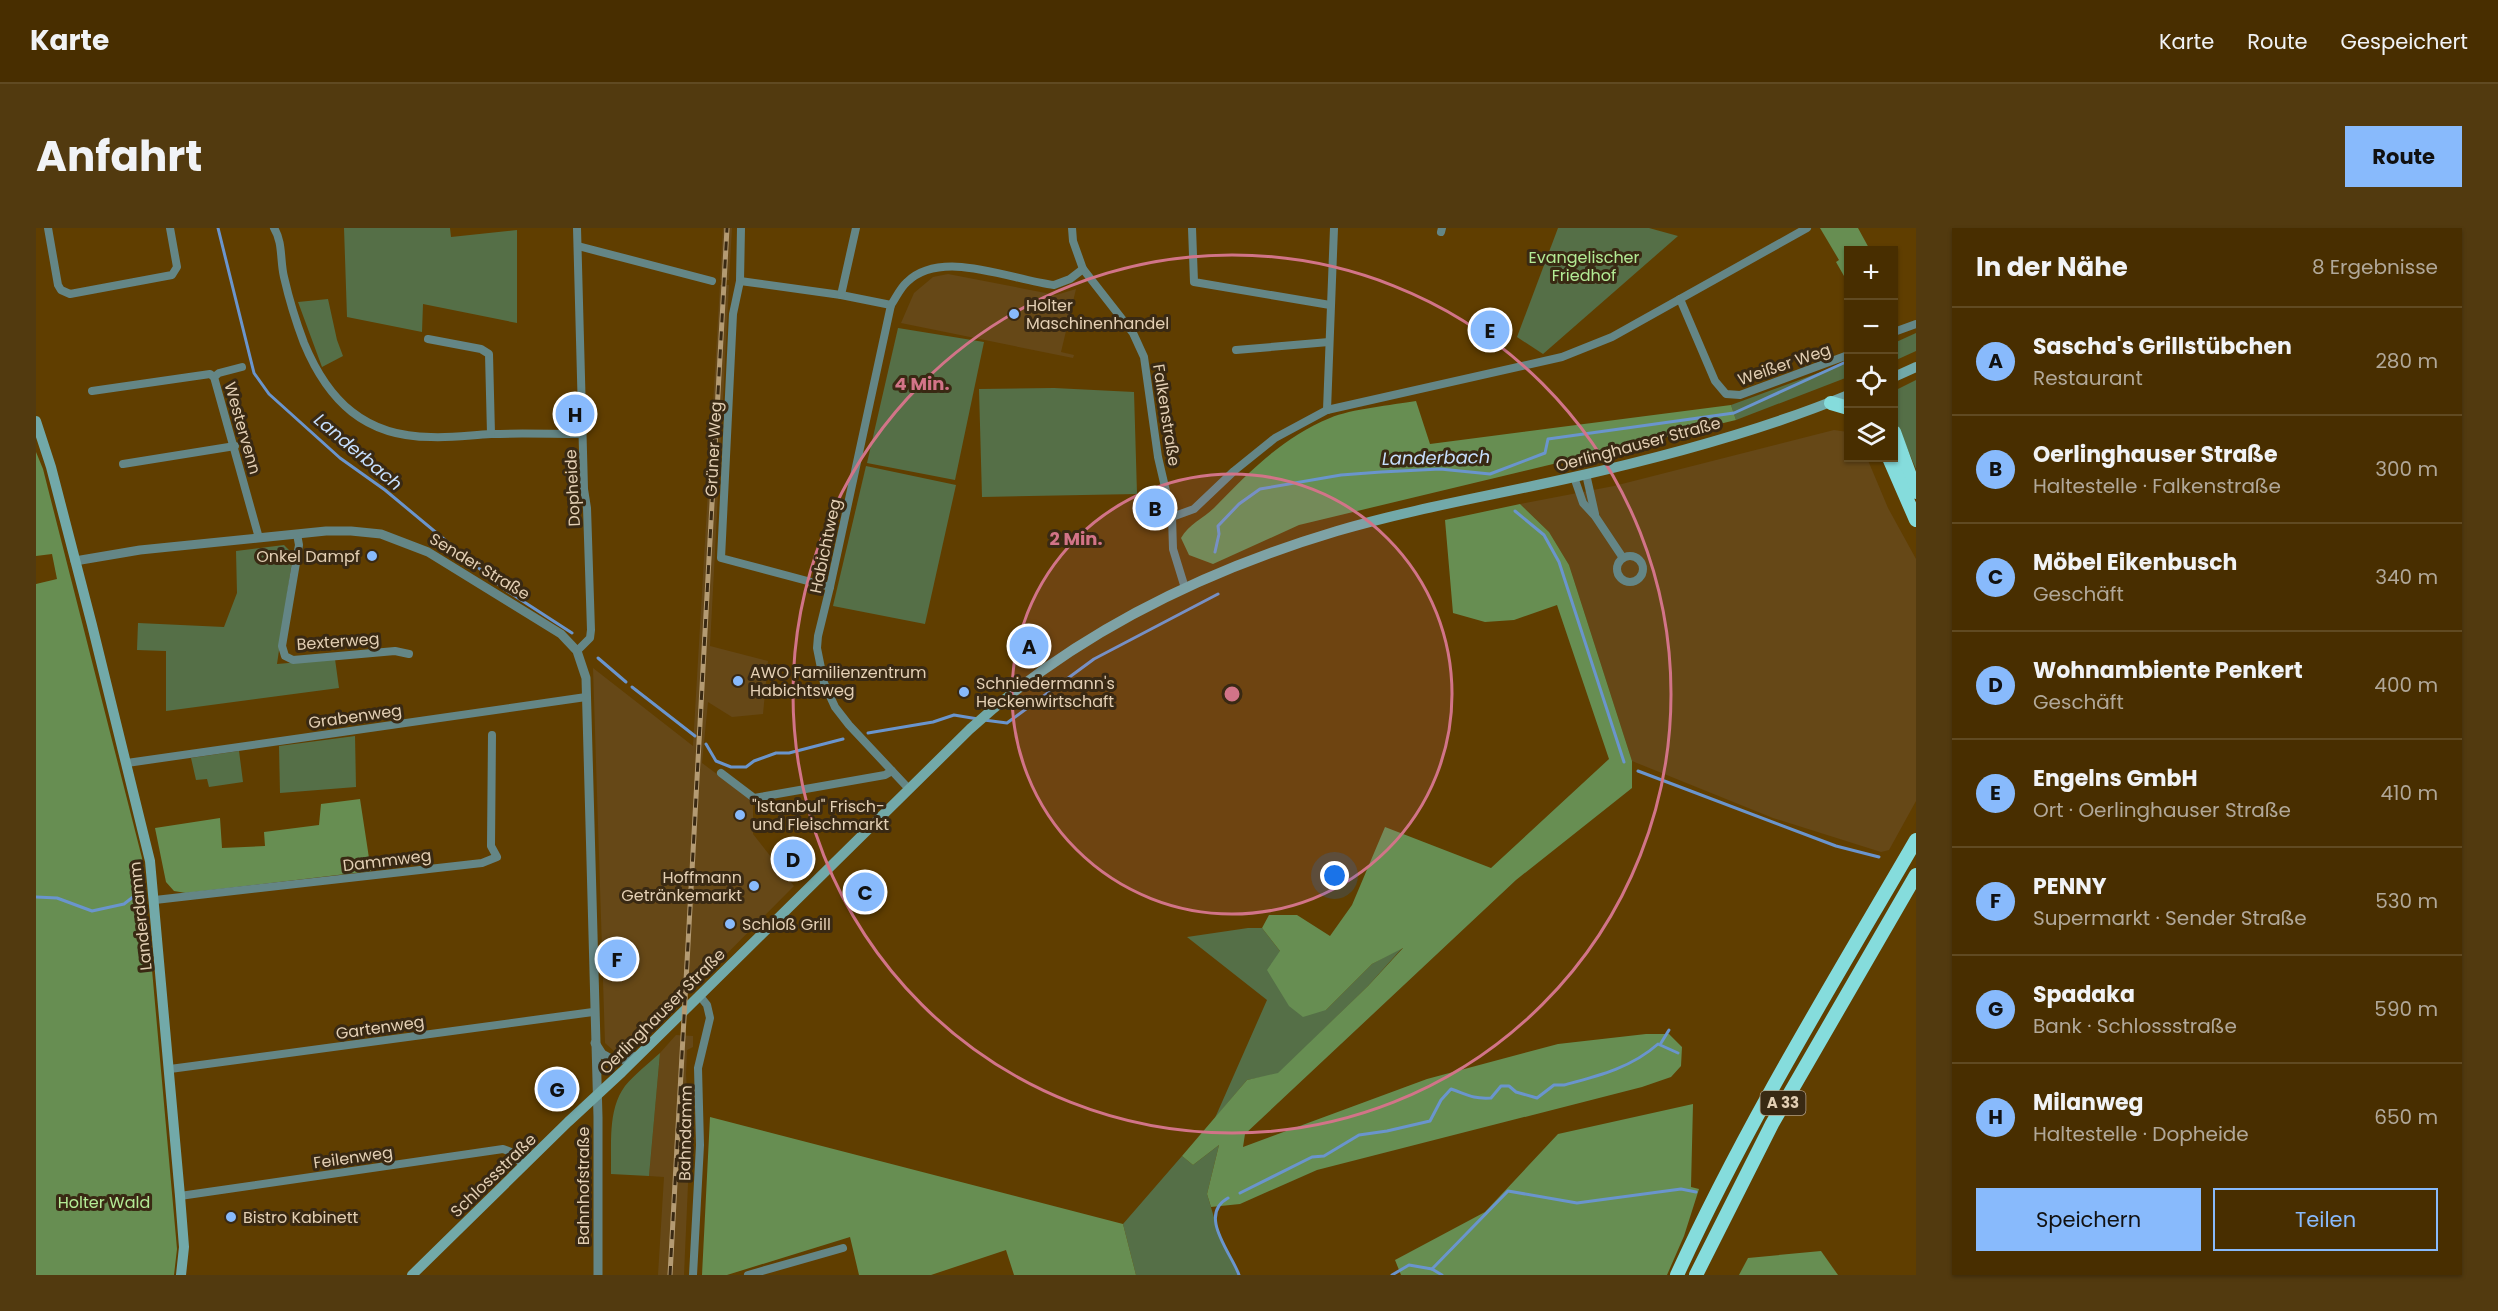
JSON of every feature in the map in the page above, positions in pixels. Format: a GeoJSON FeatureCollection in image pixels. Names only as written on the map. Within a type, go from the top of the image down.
{"type":"FeatureCollection","features":[{"type":"Feature","properties":{"kind":"highway"},"geometry":{"type":"LineString","coordinates":[[1831,402],[1844,407]]}},
{"type":"Feature","properties":{"kind":"highway"},"geometry":{"type":"LineString","coordinates":[[1898,445],[1916,492]]}},
{"type":"Feature","properties":{"kind":"highway"},"geometry":{"type":"LineString","coordinates":[[1891,462],[1916,520]]}},
{"type":"Feature","properties":{"kind":"highway","name":"A 33"},"geometry":{"type":"LineString","coordinates":[[1677,1275],[1756,1116],[1916,840]]}},
{"type":"Feature","properties":{"kind":"highway","name":"A 33"},"geometry":{"type":"LineString","coordinates":[[1696,1275],[1772,1124],[1916,875]]}},
{"type":"Feature","properties":{"kind":"main road"},"geometry":{"type":"LineString","coordinates":[[1898,375],[1916,367]]}},
{"type":"Feature","properties":{"kind":"main road","name":"Oerlinghauser Straße"},"geometry":{"type":"LineString","coordinates":[[596,1098],[990,710],[1044,669],[1095,636],[1185,588],[1278,549],[1339,530],[1448,503],[1679,452],[1844,397]]}},
{"type":"Feature","properties":{"kind":"main road"},"geometry":{"type":"LineString","coordinates":[[36,421],[75,561]]}},
{"type":"Feature","properties":{"kind":"main road","name":"Landerdamm"},"geometry":{"type":"LineString","coordinates":[[75,561],[150,861],[184,1247],[181,1275]]}},
{"type":"Feature","properties":{"kind":"main road","name":"Schlossstraße"},"geometry":{"type":"LineString","coordinates":[[412,1275],[596,1098]]}},
{"type":"Feature","properties":{"kind":"street"},"geometry":{"type":"LineString","coordinates":[[48,228],[58,285],[61,291],[70,294],[172,275],[177,267],[170,228]]}},
{"type":"Feature","properties":{"kind":"street"},"geometry":{"type":"LineString","coordinates":[[274,228],[278,238],[283,276],[304,342],[320,376],[333,395],[354,413],[386,431],[429,438],[491,434],[582,434]]}},
{"type":"Feature","properties":{"kind":"street","name":"Dopheide"},"geometry":{"type":"LineString","coordinates":[[577,228],[582,434],[591,630],[590,638],[577,651]]}},
{"type":"Feature","properties":{"kind":"street","name":"Grüner Weg"},"geometry":{"type":"LineString","coordinates":[[741,228],[740,281],[734,315],[721,558],[830,587]]}},
{"type":"Feature","properties":{"kind":"street"},"geometry":{"type":"LineString","coordinates":[[841,295],[856,228]]}},
{"type":"Feature","properties":{"kind":"street","name":"Falkenstraße"},"geometry":{"type":"LineString","coordinates":[[1072,228],[1073,241],[1083,269],[1133,333],[1144,357],[1158,457],[1172,517],[1173,549],[1185,588]]}},
{"type":"Feature","properties":{"kind":"street"},"geometry":{"type":"LineString","coordinates":[[1192,228],[1194,282],[1330,305]]}},
{"type":"Feature","properties":{"kind":"street"},"geometry":{"type":"LineString","coordinates":[[1327,411],[1334,228]]}},
{"type":"Feature","properties":{"kind":"street"},"geometry":{"type":"LineString","coordinates":[[1172,517],[1194,509],[1241,465],[1275,438],[1327,411],[1562,357],[1612,338],[1807,228]]}},
{"type":"Feature","properties":{"kind":"street"},"geometry":{"type":"LineString","coordinates":[[578,246],[712,281]]}},
{"type":"Feature","properties":{"kind":"street","name":"Habichtweg"},"geometry":{"type":"LineString","coordinates":[[909,789],[835,707],[824,683],[817,642],[891,305],[906,282],[927,269],[954,265],[1054,285],[1070,279],[1083,269]]}},
{"type":"Feature","properties":{"kind":"street"},"geometry":{"type":"LineString","coordinates":[[740,281],[841,295],[891,305]]}},
{"type":"Feature","properties":{"kind":"street","name":"Weißer Weg"},"geometry":{"type":"LineString","coordinates":[[1680,299],[1715,381],[1726,393],[1740,395],[1844,356]]}},
{"type":"Feature","properties":{"kind":"street"},"geometry":{"type":"LineString","coordinates":[[1898,330],[1916,324]]}},
{"type":"Feature","properties":{"kind":"street"},"geometry":{"type":"LineString","coordinates":[[428,339],[481,349],[489,354],[491,434]]}},
{"type":"Feature","properties":{"kind":"street"},"geometry":{"type":"LineString","coordinates":[[1236,350],[1329,342]]}},
{"type":"Feature","properties":{"kind":"street"},"geometry":{"type":"LineString","coordinates":[[214,377],[219,373],[242,367]]}},
{"type":"Feature","properties":{"kind":"street","name":"Westervenn"},"geometry":{"type":"LineString","coordinates":[[92,390],[205,374],[214,377],[259,538]]}},
{"type":"Feature","properties":{"kind":"street"},"geometry":{"type":"LineString","coordinates":[[123,464],[235,446]]}},
{"type":"Feature","properties":{"kind":"street"},"geometry":{"type":"LineString","coordinates":[[1586,474],[1595,516]]}},
{"type":"Feature","properties":{"kind":"street"},"geometry":{"type":"LineString","coordinates":[[1574,477],[1583,503],[1595,516],[1623,558]]}},
{"type":"Feature","properties":{"kind":"street","name":"Sender Straße"},"geometry":{"type":"LineString","coordinates":[[75,561],[140,550],[297,534],[351,531],[381,534],[418,547],[456,568],[552,627],[577,651],[586,678],[596,1098]]}},
{"type":"Feature","properties":{"kind":"street","name":"Bexterweg"},"geometry":{"type":"LineString","coordinates":[[297,534],[299,545],[282,646],[285,656],[293,660],[395,651],[409,654]]}},
{"type":"Feature","properties":{"kind":"street","name":"Grabenweg"},"geometry":{"type":"LineString","coordinates":[[127,763],[586,697]]}},
{"type":"Feature","properties":{"kind":"street","name":"Dammweg"},"geometry":{"type":"LineString","coordinates":[[155,900],[482,863],[497,857],[491,846],[492,735]]}},
{"type":"Feature","properties":{"kind":"street"},"geometry":{"type":"LineString","coordinates":[[721,773],[754,798],[885,775],[892,771]]}},
{"type":"Feature","properties":{"kind":"street","name":"Bahndamm"},"geometry":{"type":"LineString","coordinates":[[693,1275],[700,1144],[698,1068],[710,1018],[707,1005],[699,995]]}},
{"type":"Feature","properties":{"kind":"street","name":"Gartenweg"},"geometry":{"type":"LineString","coordinates":[[170,1069],[593,1012]]}},
{"type":"Feature","properties":{"kind":"street"},"geometry":{"type":"LineString","coordinates":[[594,1042],[602,1054],[614,1061],[638,1056]]}},
{"type":"Feature","properties":{"kind":"street","name":"Bahnhofstraße"},"geometry":{"type":"LineString","coordinates":[[596,1098],[598,1275]]}},
{"type":"Feature","properties":{"kind":"street","name":"Feilenweg"},"geometry":{"type":"LineString","coordinates":[[180,1196],[503,1149],[511,1152],[524,1166]]}},
{"type":"Feature","properties":{"kind":"street"},"geometry":{"type":"LineString","coordinates":[[748,1275],[843,1248]]}},
{"type":"Feature","properties":{"kind":"shaded area"},"geometry":{"type":"Polygon","coordinates":[[[723,228],[732,228],[729,280],[720,280],[723,228]]]}},
{"type":"Feature","properties":{"kind":"shaded area"},"geometry":{"type":"Polygon","coordinates":[[[948,274],[1056,295],[1076,289],[1061,352],[1074,355],[1073,358],[901,323],[914,293],[933,277],[948,274]]]}},
{"type":"Feature","properties":{"kind":"shaded area"},"geometry":{"type":"Polygon","coordinates":[[[720,285],[729,285],[710,646],[768,661],[763,714],[732,717],[708,702],[702,763],[753,801],[753,834],[794,886],[680,1001],[680,999],[624,1051],[614,1051],[605,1043],[593,668],[693,746],[720,285]]]}},
{"type":"Feature","properties":{"kind":"shaded area"},"geometry":{"type":"Polygon","coordinates":[[[1834,430],[1844,431],[1844,462],[1869,462],[1888,508],[1916,559],[1916,801],[1889,850],[1881,852],[1773,818],[1632,761],[1569,565],[1549,532],[1520,504],[1614,486],[1834,430]]]}},
{"type":"Feature","properties":{"kind":"shaded area"},"geometry":{"type":"Polygon","coordinates":[[[676,1035],[693,1036],[693,1047],[687,1050],[686,1074],[690,1139],[684,1275],[658,1275],[664,1177],[649,1176],[660,1053],[676,1035]]]}},
{"type":"Feature","properties":{"kind":"green space"},"geometry":{"type":"Polygon","coordinates":[[[344,228],[450,228],[451,237],[517,230],[517,323],[423,304],[422,332],[347,317],[344,228]]]}},
{"type":"Feature","properties":{"kind":"green space","name":"Evangelischer Friedhof"},"geometry":{"type":"Polygon","coordinates":[[[1558,228],[1649,228],[1678,236],[1543,354],[1517,337],[1558,228]]]}},
{"type":"Feature","properties":{"kind":"green space"},"geometry":{"type":"Polygon","coordinates":[[[1820,228],[1858,228],[1868,246],[1844,246],[1844,276],[1836,262],[1839,260],[1820,228]]]}},
{"type":"Feature","properties":{"kind":"green space"},"geometry":{"type":"Polygon","coordinates":[[[328,299],[343,356],[322,367],[298,302],[328,299]]]}},
{"type":"Feature","properties":{"kind":"green space"},"geometry":{"type":"Polygon","coordinates":[[[898,328],[984,342],[955,480],[867,463],[898,328]]]}},
{"type":"Feature","properties":{"kind":"green space"},"geometry":{"type":"Polygon","coordinates":[[[1916,333],[1916,351],[1898,359],[1898,341],[1916,333]]]}},
{"type":"Feature","properties":{"kind":"green space"},"geometry":{"type":"Polygon","coordinates":[[[1844,363],[1844,379],[1736,420],[1731,405],[1844,363]]]}},
{"type":"Feature","properties":{"kind":"green space"},"geometry":{"type":"Polygon","coordinates":[[[1916,380],[1916,469],[1898,426],[1898,389],[1916,380]]]}},
{"type":"Feature","properties":{"kind":"green space"},"geometry":{"type":"Polygon","coordinates":[[[1054,388],[1134,392],[1137,494],[982,497],[979,389],[1054,388]]]}},
{"type":"Feature","properties":{"kind":"green space"},"geometry":{"type":"Polygon","coordinates":[[[1416,401],[1430,444],[1731,405],[1736,420],[1299,525],[1213,564],[1189,555],[1181,538],[1188,529],[1211,511],[1282,445],[1313,426],[1339,415],[1416,401]]]}},
{"type":"Feature","properties":{"kind":"green space","name":"Holter Wald"},"geometry":{"type":"Polygon","coordinates":[[[36,452],[43,469],[142,858],[177,1249],[174,1275],[36,1275],[36,584],[57,579],[52,554],[36,556],[36,452]]]}},
{"type":"Feature","properties":{"kind":"green space"},"geometry":{"type":"Polygon","coordinates":[[[866,466],[956,485],[925,624],[833,606],[866,466]]]}},
{"type":"Feature","properties":{"kind":"green space"},"geometry":{"type":"Polygon","coordinates":[[[1520,504],[1549,532],[1569,565],[1632,761],[1632,788],[1516,880],[1245,1134],[1243,1147],[1427,1079],[1558,1044],[1646,1034],[1669,1034],[1682,1047],[1681,1066],[1671,1077],[1642,1087],[1317,1170],[1240,1204],[1211,1207],[1207,1194],[1219,1145],[1193,1165],[1182,1156],[1247,1080],[1278,1073],[1368,986],[1403,948],[1372,964],[1326,1010],[1303,1017],[1289,1006],[1267,970],[1280,951],[1262,928],[1269,915],[1297,915],[1330,936],[1352,905],[1385,827],[1491,868],[1609,759],[1557,605],[1514,620],[1485,622],[1453,613],[1445,520],[1520,504]]]}},
{"type":"Feature","properties":{"kind":"green space"},"geometry":{"type":"Polygon","coordinates":[[[284,545],[293,554],[277,664],[335,659],[339,688],[166,711],[166,651],[137,650],[138,623],[224,627],[237,593],[236,551],[284,545]]]}},
{"type":"Feature","properties":{"kind":"green space"},"geometry":{"type":"Polygon","coordinates":[[[355,736],[356,787],[280,793],[279,746],[355,736]]]}},
{"type":"Feature","properties":{"kind":"green space"},"geometry":{"type":"Polygon","coordinates":[[[239,751],[243,782],[209,787],[207,779],[196,780],[191,758],[239,751]]]}},
{"type":"Feature","properties":{"kind":"green space"},"geometry":{"type":"Polygon","coordinates":[[[360,799],[371,871],[186,893],[174,891],[166,882],[155,828],[220,818],[222,848],[265,846],[264,832],[319,825],[321,804],[360,799]]]}},
{"type":"Feature","properties":{"kind":"green space"},"geometry":{"type":"Polygon","coordinates":[[[1262,928],[1326,1010],[1372,964],[1404,946],[1368,986],[1278,1074],[1247,1080],[1215,1118],[1267,1000],[1187,937],[1262,928]]]}},
{"type":"Feature","properties":{"kind":"green space"},"geometry":{"type":"Polygon","coordinates":[[[660,1053],[649,1176],[611,1174],[613,1117],[619,1096],[625,1086],[660,1053]]]}},
{"type":"Feature","properties":{"kind":"green space"},"geometry":{"type":"Polygon","coordinates":[[[1693,1104],[1691,1187],[1699,1189],[1684,1236],[1667,1275],[1401,1275],[1395,1260],[1485,1212],[1558,1134],[1693,1104]]]}},
{"type":"Feature","properties":{"kind":"green space"},"geometry":{"type":"Polygon","coordinates":[[[710,1117],[1123,1224],[1136,1275],[1014,1275],[1006,1250],[931,1275],[859,1275],[850,1237],[727,1275],[702,1275],[710,1117]]]}},
{"type":"Feature","properties":{"kind":"green space"},"geometry":{"type":"Polygon","coordinates":[[[1219,1145],[1207,1194],[1219,1234],[1239,1275],[1136,1275],[1123,1224],[1182,1156],[1193,1165],[1219,1145]]]}},
{"type":"Feature","properties":{"kind":"green space"},"geometry":{"type":"Polygon","coordinates":[[[1821,1251],[1838,1275],[1739,1275],[1748,1258],[1821,1251]]]}},
{"type":"Feature","properties":{"kind":"waterway","name":"Landerbach"},"geometry":{"type":"LineString","coordinates":[[218,228],[254,373],[269,394],[340,458],[385,490],[504,589],[572,633]]}},
{"type":"Feature","properties":{"kind":"waterway","name":"Landerbach"},"geometry":{"type":"LineString","coordinates":[[1215,552],[1219,534],[1218,526],[1239,504],[1260,489],[1341,475],[1381,472],[1440,469],[1490,474],[1545,453],[1548,439],[1734,413],[1844,363]]}},
{"type":"Feature","properties":{"kind":"waterway"},"geometry":{"type":"LineString","coordinates":[[1515,511],[1544,535],[1559,562],[1624,762]]}},
{"type":"Feature","properties":{"kind":"waterway","name":"Landerbach"},"geometry":{"type":"LineString","coordinates":[[984,720],[1007,723],[1094,659],[1218,594]]}},
{"type":"Feature","properties":{"kind":"waterway","name":"Landerbach"},"geometry":{"type":"LineString","coordinates":[[598,658],[626,682]]}},
{"type":"Feature","properties":{"kind":"waterway","name":"Landerbach"},"geometry":{"type":"LineString","coordinates":[[632,687],[695,736]]}},
{"type":"Feature","properties":{"kind":"waterway","name":"Landerbach"},"geometry":{"type":"LineString","coordinates":[[868,733],[933,722],[954,715],[978,719]]}},
{"type":"Feature","properties":{"kind":"waterway","name":"Landerbach"},"geometry":{"type":"LineString","coordinates":[[706,744],[716,761],[731,767],[746,767],[754,761],[776,753],[789,753],[843,739]]}},
{"type":"Feature","properties":{"kind":"waterway"},"geometry":{"type":"LineString","coordinates":[[1638,771],[1836,846],[1879,857]]}},
{"type":"Feature","properties":{"kind":"waterway"},"geometry":{"type":"LineString","coordinates":[[36,897],[57,898],[92,911],[124,904],[133,897],[138,889]]}},
{"type":"Feature","properties":{"kind":"waterway"},"geometry":{"type":"LineString","coordinates":[[1661,1043],[1669,1030]]}},
{"type":"Feature","properties":{"kind":"waterway"},"geometry":{"type":"LineString","coordinates":[[1240,1193],[1312,1157],[1324,1156],[1359,1135],[1430,1121],[1441,1100],[1451,1089],[1474,1097],[1491,1098],[1501,1086],[1509,1086],[1516,1092],[1537,1098],[1554,1085],[1564,1085],[1614,1070],[1637,1059],[1658,1044],[1678,1053]]}},
{"type":"Feature","properties":{"kind":"waterway"},"geometry":{"type":"LineString","coordinates":[[1392,1275],[1409,1265],[1432,1269],[1508,1191],[1577,1203],[1681,1189],[1696,1192]]}},
{"type":"Feature","properties":{"kind":"waterway"},"geometry":{"type":"LineString","coordinates":[[1228,1198],[1219,1205],[1216,1224],[1239,1275]]}},
{"type":"Feature","properties":{"kind":"waterway"},"geometry":{"type":"LineString","coordinates":[[1432,1269],[1442,1275]]}},
{"type":"Feature","properties":{"kind":"railway"},"geometry":{"type":"LineString","coordinates":[[670,1275],[727,228]]}},
{"type":"Feature","properties":{"kind":"place","name":"Holter Maschinenhandel"},"geometry":{"type":"Point","coordinates":[1014,314]}},
{"type":"Feature","properties":{"kind":"place","name":"Engelns GmbH"},"geometry":{"type":"Point","coordinates":[1490,330]}},
{"type":"Feature","properties":{"kind":"place","name":"Milanweg"},"geometry":{"type":"Point","coordinates":[575,414]}},
{"type":"Feature","properties":{"kind":"place","name":"Oerlinghauser Straße"},"geometry":{"type":"Point","coordinates":[1155,508]}},
{"type":"Feature","properties":{"kind":"place","name":"Onkel Dampf"},"geometry":{"type":"Point","coordinates":[372,556]}},
{"type":"Feature","properties":{"kind":"place","name":"Sascha's Grillstübchen"},"geometry":{"type":"Point","coordinates":[1029,646]}},
{"type":"Feature","properties":{"kind":"place","name":"AWO Familienzentrum Habichtsweg"},"geometry":{"type":"Point","coordinates":[738,681]}},
{"type":"Feature","properties":{"kind":"place","name":"Schniedermann's Heckenwirtschaft"},"geometry":{"type":"Point","coordinates":[964,692]}},
{"type":"Feature","properties":{"kind":"place","name":"\"Istanbul\" Frisch- und Fleischmarkt"},"geometry":{"type":"Point","coordinates":[740,815]}},
{"type":"Feature","properties":{"kind":"place","name":"Wohnambiente Penkert"},"geometry":{"type":"Point","coordinates":[793,859]}},
{"type":"Feature","properties":{"kind":"place","name":"Hoffmann Getränkemarkt"},"geometry":{"type":"Point","coordinates":[754,886]}},
{"type":"Feature","properties":{"kind":"place","name":"Möbel Eikenbusch"},"geometry":{"type":"Point","coordinates":[865,892]}},
{"type":"Feature","properties":{"kind":"place","name":"Schloß Grill"},"geometry":{"type":"Point","coordinates":[730,924]}},
{"type":"Feature","properties":{"kind":"place","name":"PENNY"},"geometry":{"type":"Point","coordinates":[617,959]}},
{"type":"Feature","properties":{"kind":"place","name":"Spadaka"},"geometry":{"type":"Point","coordinates":[557,1089]}},
{"type":"Feature","properties":{"kind":"place","name":"Bistro Kabinett"},"geometry":{"type":"Point","coordinates":[231,1217]}}]}
